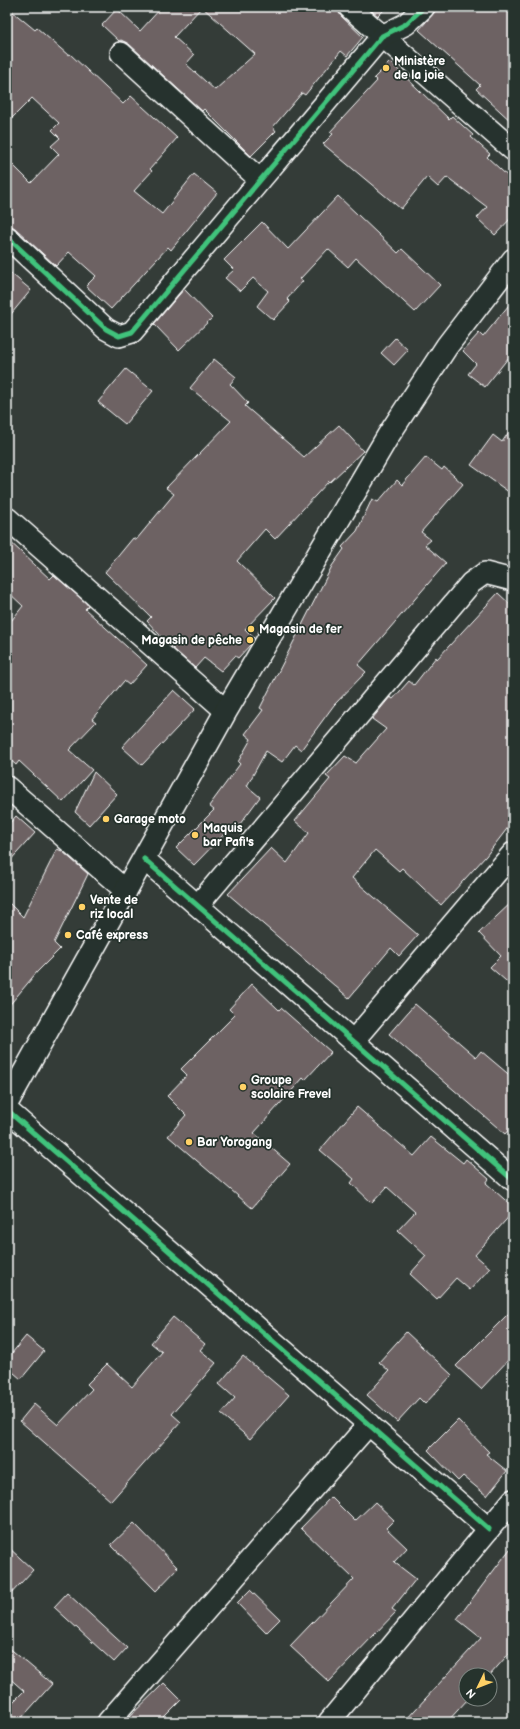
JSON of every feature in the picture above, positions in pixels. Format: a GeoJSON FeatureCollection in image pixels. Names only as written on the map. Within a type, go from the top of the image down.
{"type":"FeatureCollection","features":[{"type":"Feature","properties":{"kind":"main road"},"geometry":{"type":"LineString","coordinates":[[7,1103],[226,711],[413,396],[447,346],[513,260]]}},
{"type":"Feature","properties":{"kind":"street"},"geometry":{"type":"LineString","coordinates":[[349,7],[513,150]]}},
{"type":"Feature","properties":{"kind":"street"},"geometry":{"type":"LineString","coordinates":[[7,237],[106,329],[119,336],[132,332],[382,36],[406,24],[424,7]]}},
{"type":"Feature","properties":{"kind":"street"},"geometry":{"type":"LineString","coordinates":[[121,53],[260,180]]}},
{"type":"Feature","properties":{"kind":"street"},"geometry":{"type":"LineString","coordinates":[[7,518],[226,711]]}},
{"type":"Feature","properties":{"kind":"street"},"geometry":{"type":"LineString","coordinates":[[198,905],[471,583],[485,573],[513,580]]}},
{"type":"Feature","properties":{"kind":"street"},"geometry":{"type":"LineString","coordinates":[[7,787],[126,891]]}},
{"type":"Feature","properties":{"kind":"street"},"geometry":{"type":"LineString","coordinates":[[354,1040],[513,853]]}},
{"type":"Feature","properties":{"kind":"street"},"geometry":{"type":"LineString","coordinates":[[144,859],[354,1040],[513,1180]]}},
{"type":"Feature","properties":{"kind":"street"},"geometry":{"type":"LineString","coordinates":[[7,1110],[489,1529]]}},
{"type":"Feature","properties":{"kind":"street"},"geometry":{"type":"LineString","coordinates":[[108,1722],[369,1424]]}},
{"type":"Feature","properties":{"kind":"street"},"geometry":{"type":"LineString","coordinates":[[328,1722],[513,1500]]}},
{"type":"Feature","properties":{"kind":"building"},"geometry":{"type":"Polygon","coordinates":[[[7,7],[35,30],[37,28],[68,55],[70,54],[123,104],[131,96],[177,138],[150,169],[152,171],[134,191],[162,214],[194,174],[217,193],[171,250],[168,247],[111,309],[86,286],[96,276],[69,252],[56,266],[15,228],[7,224],[7,159],[31,183],[59,154],[51,146],[60,138],[52,130],[59,123],[32,98],[7,123],[7,7]]]}},
{"type":"Feature","properties":{"kind":"building"},"geometry":{"type":"Polygon","coordinates":[[[162,7],[202,7],[337,7],[341,16],[363,37],[347,56],[341,51],[305,95],[302,93],[273,127],[276,131],[251,156],[204,109],[202,111],[129,44],[121,40],[119,41],[102,25],[117,9],[140,31],[162,7]],[[202,7],[174,37],[194,55],[186,64],[215,90],[255,54],[202,7]]]}},
{"type":"Feature","properties":{"kind":"building"},"geometry":{"type":"Polygon","coordinates":[[[367,7],[387,7],[378,16],[367,7]]]}},
{"type":"Feature","properties":{"kind":"building"},"geometry":{"type":"Polygon","coordinates":[[[439,7],[513,7],[513,123],[476,89],[480,85],[419,30],[439,7]]]}},
{"type":"Feature","properties":{"kind":"building"},"geometry":{"type":"Polygon","coordinates":[[[390,62],[449,119],[452,116],[473,135],[471,137],[490,154],[487,157],[513,181],[513,216],[495,235],[477,218],[487,207],[447,177],[438,187],[427,177],[401,209],[323,144],[333,134],[330,132],[377,81],[374,78],[390,62]]]}},
{"type":"Feature","properties":{"kind":"building"},"geometry":{"type":"Polygon","coordinates":[[[338,196],[398,253],[402,249],[440,285],[415,312],[356,258],[348,267],[328,249],[300,279],[303,281],[287,299],[290,302],[273,320],[257,306],[268,291],[253,278],[240,291],[225,278],[234,270],[224,260],[262,222],[288,249],[338,196]]]}},
{"type":"Feature","properties":{"kind":"building"},"geometry":{"type":"Polygon","coordinates":[[[7,270],[31,290],[7,319],[7,270]]]}},
{"type":"Feature","properties":{"kind":"building"},"geometry":{"type":"Polygon","coordinates":[[[184,289],[212,318],[179,350],[154,324],[184,289]]]}},
{"type":"Feature","properties":{"kind":"building"},"geometry":{"type":"Polygon","coordinates":[[[513,300],[513,352],[485,387],[468,374],[476,364],[463,351],[479,333],[483,337],[513,300]]]}},
{"type":"Feature","properties":{"kind":"building"},"geometry":{"type":"Polygon","coordinates":[[[395,338],[408,350],[394,365],[381,353],[395,338]]]}},
{"type":"Feature","properties":{"kind":"building"},"geometry":{"type":"Polygon","coordinates":[[[214,359],[236,377],[230,384],[248,403],[245,406],[304,457],[339,425],[363,451],[330,482],[329,481],[275,539],[265,529],[237,561],[275,598],[245,629],[254,638],[251,644],[238,658],[235,656],[221,671],[204,658],[195,668],[169,645],[147,621],[151,617],[105,572],[133,538],[136,540],[174,494],[166,488],[231,421],[190,388],[214,359]]]}},
{"type":"Feature","properties":{"kind":"building"},"geometry":{"type":"Polygon","coordinates":[[[126,369],[153,391],[125,424],[98,402],[126,369]]]}},
{"type":"Feature","properties":{"kind":"building"},"geometry":{"type":"Polygon","coordinates":[[[513,426],[513,495],[471,465],[493,435],[502,442],[513,426]]]}},
{"type":"Feature","properties":{"kind":"building"},"geometry":{"type":"Polygon","coordinates":[[[426,457],[442,470],[444,467],[463,484],[421,532],[431,540],[425,545],[446,563],[358,665],[366,672],[334,705],[301,750],[295,745],[282,762],[266,751],[247,786],[260,797],[237,828],[233,825],[194,865],[176,848],[214,810],[209,806],[240,764],[238,762],[251,739],[245,734],[263,710],[260,708],[332,566],[344,549],[342,547],[357,531],[372,499],[378,502],[397,480],[402,485],[426,457]]]}},
{"type":"Feature","properties":{"kind":"building"},"geometry":{"type":"Polygon","coordinates":[[[7,539],[50,579],[54,575],[86,603],[88,606],[85,609],[147,665],[129,685],[124,681],[92,719],[96,722],[69,750],[92,770],[63,802],[19,761],[16,765],[7,757],[7,626],[23,606],[7,591],[7,539]]]}},
{"type":"Feature","properties":{"kind":"building"},"geometry":{"type":"Polygon","coordinates":[[[498,593],[513,607],[513,821],[486,856],[441,905],[402,868],[399,871],[375,850],[352,878],[418,935],[399,956],[391,948],[349,998],[228,894],[271,848],[287,863],[309,833],[295,821],[330,779],[326,776],[345,756],[356,763],[386,729],[372,719],[390,697],[393,699],[409,681],[414,685],[436,657],[437,659],[498,593]]]}},
{"type":"Feature","properties":{"kind":"building"},"geometry":{"type":"Polygon","coordinates":[[[174,690],[195,709],[142,765],[122,747],[174,690]]]}},
{"type":"Feature","properties":{"kind":"building"},"geometry":{"type":"Polygon","coordinates":[[[94,772],[117,794],[89,825],[75,812],[94,772]]]}},
{"type":"Feature","properties":{"kind":"building"},"geometry":{"type":"Polygon","coordinates":[[[16,816],[35,833],[7,864],[7,826],[16,816]]]}},
{"type":"Feature","properties":{"kind":"building"},"geometry":{"type":"Polygon","coordinates":[[[57,849],[62,851],[88,874],[54,943],[60,949],[37,972],[7,1008],[7,901],[23,917],[57,849]]]}},
{"type":"Feature","properties":{"kind":"building"},"geometry":{"type":"Polygon","coordinates":[[[513,901],[513,987],[490,967],[501,956],[479,933],[513,901]]]}},
{"type":"Feature","properties":{"kind":"building"},"geometry":{"type":"Polygon","coordinates":[[[252,984],[279,1010],[281,1008],[331,1052],[305,1080],[303,1078],[254,1133],[290,1164],[252,1208],[168,1136],[186,1115],[167,1096],[187,1075],[181,1069],[235,1015],[229,1009],[252,984]]]}},
{"type":"Feature","properties":{"kind":"building"},"geometry":{"type":"Polygon","coordinates":[[[415,1004],[476,1057],[481,1051],[513,1078],[513,1125],[505,1134],[389,1034],[415,1004]]]}},
{"type":"Feature","properties":{"kind":"building"},"geometry":{"type":"Polygon","coordinates":[[[357,1107],[414,1156],[431,1137],[463,1163],[466,1159],[489,1179],[486,1183],[513,1207],[513,1212],[475,1255],[490,1268],[470,1290],[456,1278],[437,1299],[410,1274],[426,1256],[398,1230],[415,1212],[387,1187],[372,1203],[351,1183],[354,1179],[320,1150],[357,1107]]]}},
{"type":"Feature","properties":{"kind":"building"},"geometry":{"type":"Polygon","coordinates":[[[513,1309],[513,1355],[481,1389],[456,1366],[513,1309]]]}},
{"type":"Feature","properties":{"kind":"building"},"geometry":{"type":"Polygon","coordinates":[[[173,1317],[205,1344],[200,1350],[216,1363],[172,1414],[181,1422],[111,1501],[20,1421],[34,1404],[58,1425],[92,1389],[87,1384],[107,1364],[132,1387],[162,1352],[151,1343],[173,1317]]]}},
{"type":"Feature","properties":{"kind":"building"},"geometry":{"type":"Polygon","coordinates":[[[406,1332],[452,1375],[425,1404],[419,1398],[397,1422],[367,1395],[389,1371],[379,1362],[406,1332]]]}},
{"type":"Feature","properties":{"kind":"building"},"geometry":{"type":"Polygon","coordinates":[[[26,1336],[44,1351],[21,1379],[7,1367],[7,1359],[26,1336]]]}},
{"type":"Feature","properties":{"kind":"building"},"geometry":{"type":"Polygon","coordinates":[[[243,1356],[289,1395],[250,1439],[221,1414],[235,1398],[219,1384],[243,1356]]]}},
{"type":"Feature","properties":{"kind":"building"},"geometry":{"type":"Polygon","coordinates":[[[458,1420],[489,1452],[486,1454],[507,1471],[487,1496],[463,1476],[458,1481],[428,1450],[458,1420]]]}},
{"type":"Feature","properties":{"kind":"building"},"geometry":{"type":"Polygon","coordinates":[[[331,1497],[355,1521],[375,1502],[394,1520],[386,1528],[407,1548],[394,1562],[416,1579],[392,1609],[396,1612],[329,1682],[290,1646],[354,1579],[301,1528],[331,1497]]]}},
{"type":"Feature","properties":{"kind":"building"},"geometry":{"type":"Polygon","coordinates":[[[134,1523],[178,1568],[156,1591],[111,1545],[134,1523]]]}},
{"type":"Feature","properties":{"kind":"building"},"geometry":{"type":"Polygon","coordinates":[[[513,1545],[513,1649],[497,1667],[458,1667],[458,1707],[461,1707],[447,1722],[404,1722],[481,1638],[457,1619],[513,1545]]]}},
{"type":"Feature","properties":{"kind":"building"},"geometry":{"type":"Polygon","coordinates":[[[7,1546],[33,1570],[7,1598],[7,1546]]]}},
{"type":"Feature","properties":{"kind":"building"},"geometry":{"type":"Polygon","coordinates":[[[250,1590],[280,1619],[266,1633],[237,1603],[250,1590]]]}},
{"type":"Feature","properties":{"kind":"building"},"geometry":{"type":"Polygon","coordinates":[[[67,1593],[127,1648],[114,1662],[54,1607],[67,1593]]]}},
{"type":"Feature","properties":{"kind":"building"},"geometry":{"type":"Polygon","coordinates":[[[7,1646],[52,1684],[18,1722],[7,1722],[7,1708],[24,1691],[7,1676],[7,1646]]]}},
{"type":"Feature","properties":{"kind":"building"},"geometry":{"type":"Polygon","coordinates":[[[164,1683],[181,1700],[159,1722],[124,1722],[164,1683]]]}},
{"type":"Feature","properties":{"kind":"cycle path"},"geometry":{"type":"LineString","coordinates":[[7,237],[106,329],[119,336],[132,332],[382,36],[406,24],[424,7]]}},
{"type":"Feature","properties":{"kind":"cycle path"},"geometry":{"type":"LineString","coordinates":[[144,859],[513,1180]]}},
{"type":"Feature","properties":{"kind":"cycle path"},"geometry":{"type":"LineString","coordinates":[[7,1110],[489,1529]]}},
{"type":"Feature","properties":{"kind":"place","name":"Ministère de la joie"},"geometry":{"type":"Point","coordinates":[386,68]}},
{"type":"Feature","properties":{"kind":"place","name":"Magasin de fer"},"geometry":{"type":"Point","coordinates":[251,629]}},
{"type":"Feature","properties":{"kind":"place","name":"Magasin de pêche"},"geometry":{"type":"Point","coordinates":[250,640]}},
{"type":"Feature","properties":{"kind":"place","name":"Garage moto"},"geometry":{"type":"Point","coordinates":[106,819]}},
{"type":"Feature","properties":{"kind":"place","name":"Maquis bar Pafi's"},"geometry":{"type":"Point","coordinates":[195,835]}},
{"type":"Feature","properties":{"kind":"place","name":"Vente de riz local"},"geometry":{"type":"Point","coordinates":[82,907]}},
{"type":"Feature","properties":{"kind":"place","name":"Café express"},"geometry":{"type":"Point","coordinates":[68,935]}},
{"type":"Feature","properties":{"kind":"place","name":"Groupe scolaire Frevel"},"geometry":{"type":"Point","coordinates":[243,1087]}},
{"type":"Feature","properties":{"kind":"place","name":"Bar Yorogang"},"geometry":{"type":"Point","coordinates":[189,1142]}}]}
